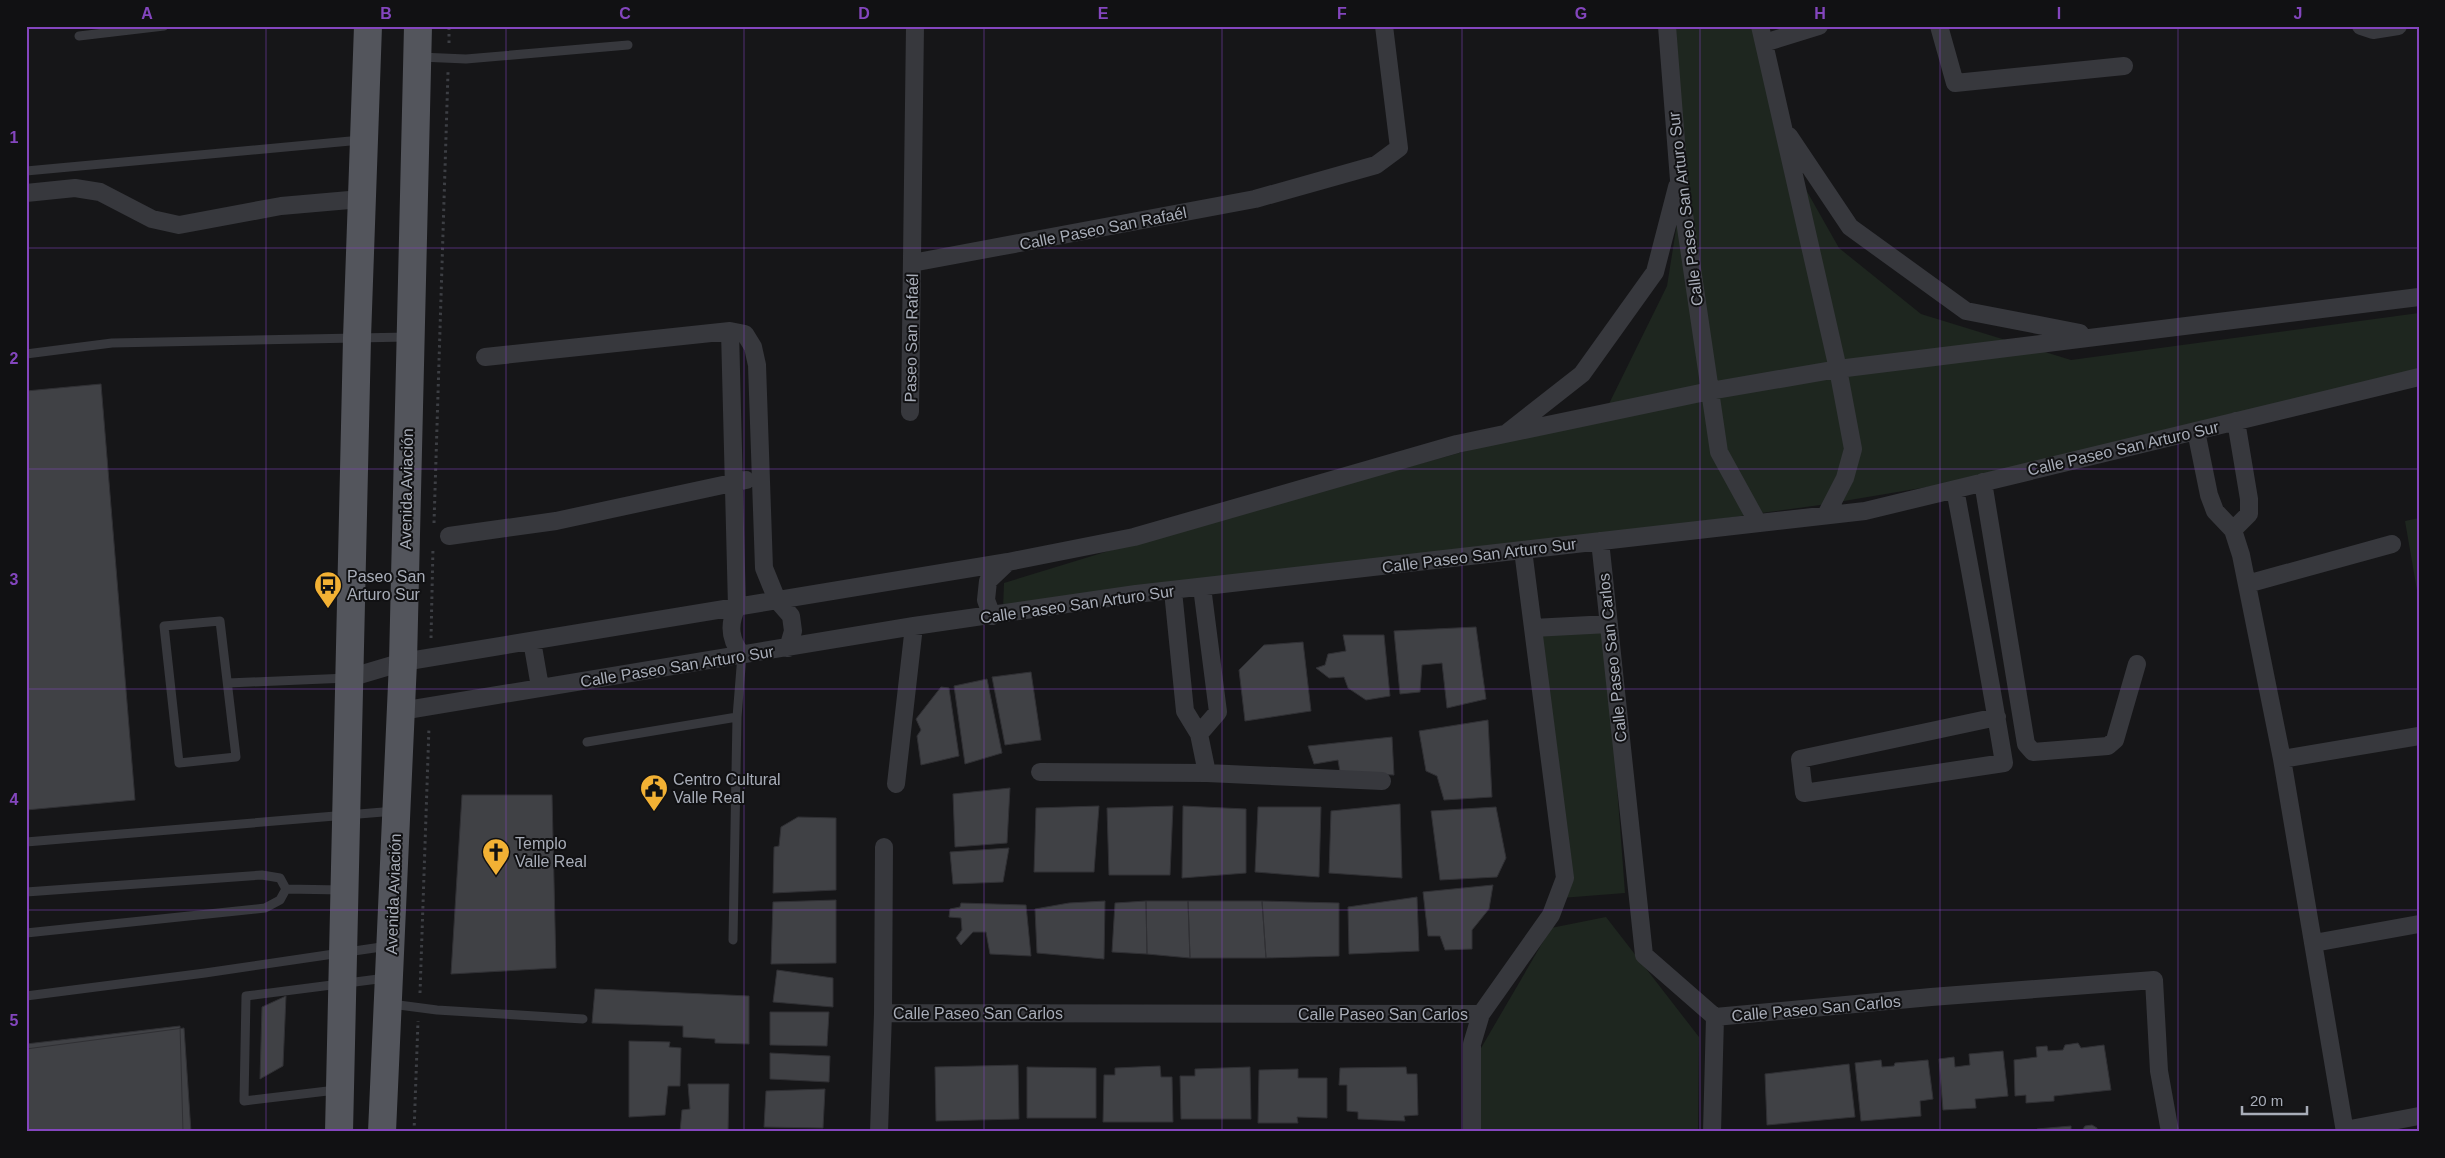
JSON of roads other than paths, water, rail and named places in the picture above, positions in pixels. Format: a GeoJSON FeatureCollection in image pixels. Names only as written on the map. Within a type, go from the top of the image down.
{"type":"FeatureCollection","features":[{"type":"Feature","properties":{"kind":"main road"},"geometry":{"type":"LineString","coordinates":[[339,1132],[356,338],[368,26]]}},
{"type":"Feature","properties":{"kind":"main road","name":"Avenida Aviación"},"geometry":{"type":"LineString","coordinates":[[382,1132],[403,662],[409,337],[418,26]]}},
{"type":"Feature","properties":{"kind":"street"},"geometry":{"type":"LineString","coordinates":[[912,263],[915,26]]}},
{"type":"Feature","properties":{"kind":"street","name":"Calle Paseo San Rafaél"},"geometry":{"type":"LineString","coordinates":[[912,263],[1255,199],[1376,166],[1399,148],[1384,26]]}},
{"type":"Feature","properties":{"kind":"street","name":"Calle Paseo San Arturo Sur"},"geometry":{"type":"LineString","coordinates":[[1666,26],[1678,180],[1719,452],[1758,523]]}},
{"type":"Feature","properties":{"kind":"street"},"geometry":{"type":"LineString","coordinates":[[1819,26],[1762,35],[1838,369],[1853,449],[1845,478],[1826,515]]}},
{"type":"Feature","properties":{"kind":"street"},"geometry":{"type":"LineString","coordinates":[[1939,26],[1955,82],[2124,66]]}},
{"type":"Feature","properties":{"kind":"street"},"geometry":{"type":"LineString","coordinates":[[2361,26],[2373,30],[2398,26]]}},
{"type":"Feature","properties":{"kind":"street"},"geometry":{"type":"LineString","coordinates":[[1783,127],[1850,227],[1966,311],[2095,336]]}},
{"type":"Feature","properties":{"kind":"street"},"geometry":{"type":"LineString","coordinates":[[1506,434],[1582,374],[1655,272],[1678,180]]}},
{"type":"Feature","properties":{"kind":"street"},"geometry":{"type":"LineString","coordinates":[[26,193],[75,188],[100,192],[152,219],[179,225],[281,206],[361,199]]}},
{"type":"Feature","properties":{"kind":"street","name":"Paseo San Rafaél"},"geometry":{"type":"LineString","coordinates":[[910,412],[912,263]]}},
{"type":"Feature","properties":{"kind":"street"},"geometry":{"type":"LineString","coordinates":[[349,678],[403,662],[1008,562],[1134,537],[1457,444],[1710,391],[1838,369],[2419,297]]}},
{"type":"Feature","properties":{"kind":"street"},"geometry":{"type":"LineString","coordinates":[[730,331],[737,607],[731,619],[731,631],[734,645],[742,655]]}},
{"type":"Feature","properties":{"kind":"street"},"geometry":{"type":"LineString","coordinates":[[485,356],[730,331],[745,334],[754,347],[757,365],[764,568],[777,600],[792,616],[793,632],[788,648]]}},
{"type":"Feature","properties":{"kind":"street","name":"Calle Paseo San Arturo Sur"},"geometry":{"type":"LineString","coordinates":[[401,711],[914,626],[1136,594],[1865,511],[2419,377]]}},
{"type":"Feature","properties":{"kind":"street"},"geometry":{"type":"LineString","coordinates":[[2233,530],[2249,514],[2249,500],[2236,421]]}},
{"type":"Feature","properties":{"kind":"street"},"geometry":{"type":"LineString","coordinates":[[2196,431],[2215,511],[2233,530],[2242,555],[2246,584],[2282,759],[2345,1131],[2419,1116]]}},
{"type":"Feature","properties":{"kind":"street"},"geometry":{"type":"LineString","coordinates":[[439,537],[556,521],[734,481],[760,479]]}},
{"type":"Feature","properties":{"kind":"street"},"geometry":{"type":"LineString","coordinates":[[1983,482],[2026,744],[2033,752],[2108,746],[2115,740],[2137,664]]}},
{"type":"Feature","properties":{"kind":"street"},"geometry":{"type":"LineString","coordinates":[[1955,489],[1997,717],[2004,763],[1804,793],[1800,760],[1997,717]]}},
{"type":"Feature","properties":{"kind":"street","name":"Calle Paseo San Carlos"},"geometry":{"type":"LineString","coordinates":[[1600,541],[1644,955],[1715,1017],[1931,997],[2154,980],[2159,1072],[2170,1132]]}},
{"type":"Feature","properties":{"kind":"street"},"geometry":{"type":"LineString","coordinates":[[2246,584],[2392,544]]}},
{"type":"Feature","properties":{"kind":"street","name":"Calle Paseo San Carlos"},"geometry":{"type":"LineString","coordinates":[[883,1013],[1481,1014],[1551,915],[1565,878],[1522,550]]}},
{"type":"Feature","properties":{"kind":"street"},"geometry":{"type":"LineString","coordinates":[[992,616],[986,600],[988,581],[1008,562]]}},
{"type":"Feature","properties":{"kind":"street"},"geometry":{"type":"LineString","coordinates":[[1199,734],[1218,712],[1202,587]]}},
{"type":"Feature","properties":{"kind":"street"},"geometry":{"type":"LineString","coordinates":[[1173,591],[1185,711],[1199,734],[1207,773]]}},
{"type":"Feature","properties":{"kind":"street"},"geometry":{"type":"LineString","coordinates":[[1532,628],[1609,624]]}},
{"type":"Feature","properties":{"kind":"street"},"geometry":{"type":"LineString","coordinates":[[896,784],[914,626]]}},
{"type":"Feature","properties":{"kind":"street"},"geometry":{"type":"LineString","coordinates":[[532,641],[540,687]]}},
{"type":"Feature","properties":{"kind":"street"},"geometry":{"type":"LineString","coordinates":[[2282,759],[2419,736]]}},
{"type":"Feature","properties":{"kind":"street"},"geometry":{"type":"LineString","coordinates":[[1040,772],[1207,773],[1382,781]]}},
{"type":"Feature","properties":{"kind":"street","name":"Calle Paseo San Carlos"},"geometry":{"type":"LineString","coordinates":[[879,1132],[883,1013],[884,847]]}},
{"type":"Feature","properties":{"kind":"street"},"geometry":{"type":"LineString","coordinates":[[2314,943],[2419,924]]}},
{"type":"Feature","properties":{"kind":"street"},"geometry":{"type":"LineString","coordinates":[[1472,1132],[1472,1044],[1481,1014]]}},
{"type":"Feature","properties":{"kind":"street"},"geometry":{"type":"LineString","coordinates":[[1712,1132],[1715,1017]]}},
{"type":"Feature","properties":{"kind":"lane"},"geometry":{"type":"LineString","coordinates":[[80,36],[164,26]]}},
{"type":"Feature","properties":{"kind":"lane"},"geometry":{"type":"LineString","coordinates":[[417,57],[466,59],[628,45]]}},
{"type":"Feature","properties":{"kind":"lane"},"geometry":{"type":"LineString","coordinates":[[26,171],[363,139]]}},
{"type":"Feature","properties":{"kind":"lane"},"geometry":{"type":"LineString","coordinates":[[26,354],[112,343],[409,337]]}},
{"type":"Feature","properties":{"kind":"lane"},"geometry":{"type":"LineString","coordinates":[[220,621],[228,684],[236,757],[179,764],[164,626],[220,621]]}},
{"type":"Feature","properties":{"kind":"lane"},"geometry":{"type":"LineString","coordinates":[[733,940],[737,716],[742,655]]}},
{"type":"Feature","properties":{"kind":"lane"},"geometry":{"type":"LineString","coordinates":[[228,684],[349,678]]}},
{"type":"Feature","properties":{"kind":"lane"},"geometry":{"type":"LineString","coordinates":[[588,742],[737,716]]}},
{"type":"Feature","properties":{"kind":"lane"},"geometry":{"type":"LineString","coordinates":[[26,842],[396,811]]}},
{"type":"Feature","properties":{"kind":"lane"},"geometry":{"type":"LineString","coordinates":[[26,892],[262,875],[280,878],[286,889]]}},
{"type":"Feature","properties":{"kind":"lane"},"geometry":{"type":"LineString","coordinates":[[286,889],[344,890]]}},
{"type":"Feature","properties":{"kind":"lane"},"geometry":{"type":"LineString","coordinates":[[26,933],[265,908],[280,900],[286,889]]}},
{"type":"Feature","properties":{"kind":"lane"},"geometry":{"type":"LineString","coordinates":[[26,996],[391,946]]}},
{"type":"Feature","properties":{"kind":"lane"},"geometry":{"type":"LineString","coordinates":[[340,1090],[244,1101],[246,996],[342,985],[388,991],[436,1010],[583,1019]]}},
{"type":"Feature","properties":{"kind":"place","name":"Paseo San Arturo Sur"},"geometry":{"type":"Point","coordinates":[328,609]}},
{"type":"Feature","properties":{"kind":"place","name":"Centro Cultural Valle Real"},"geometry":{"type":"Point","coordinates":[654,812]}},
{"type":"Feature","properties":{"kind":"place","name":"Templo Valle Real"},"geometry":{"type":"Point","coordinates":[496,876]}}]}
